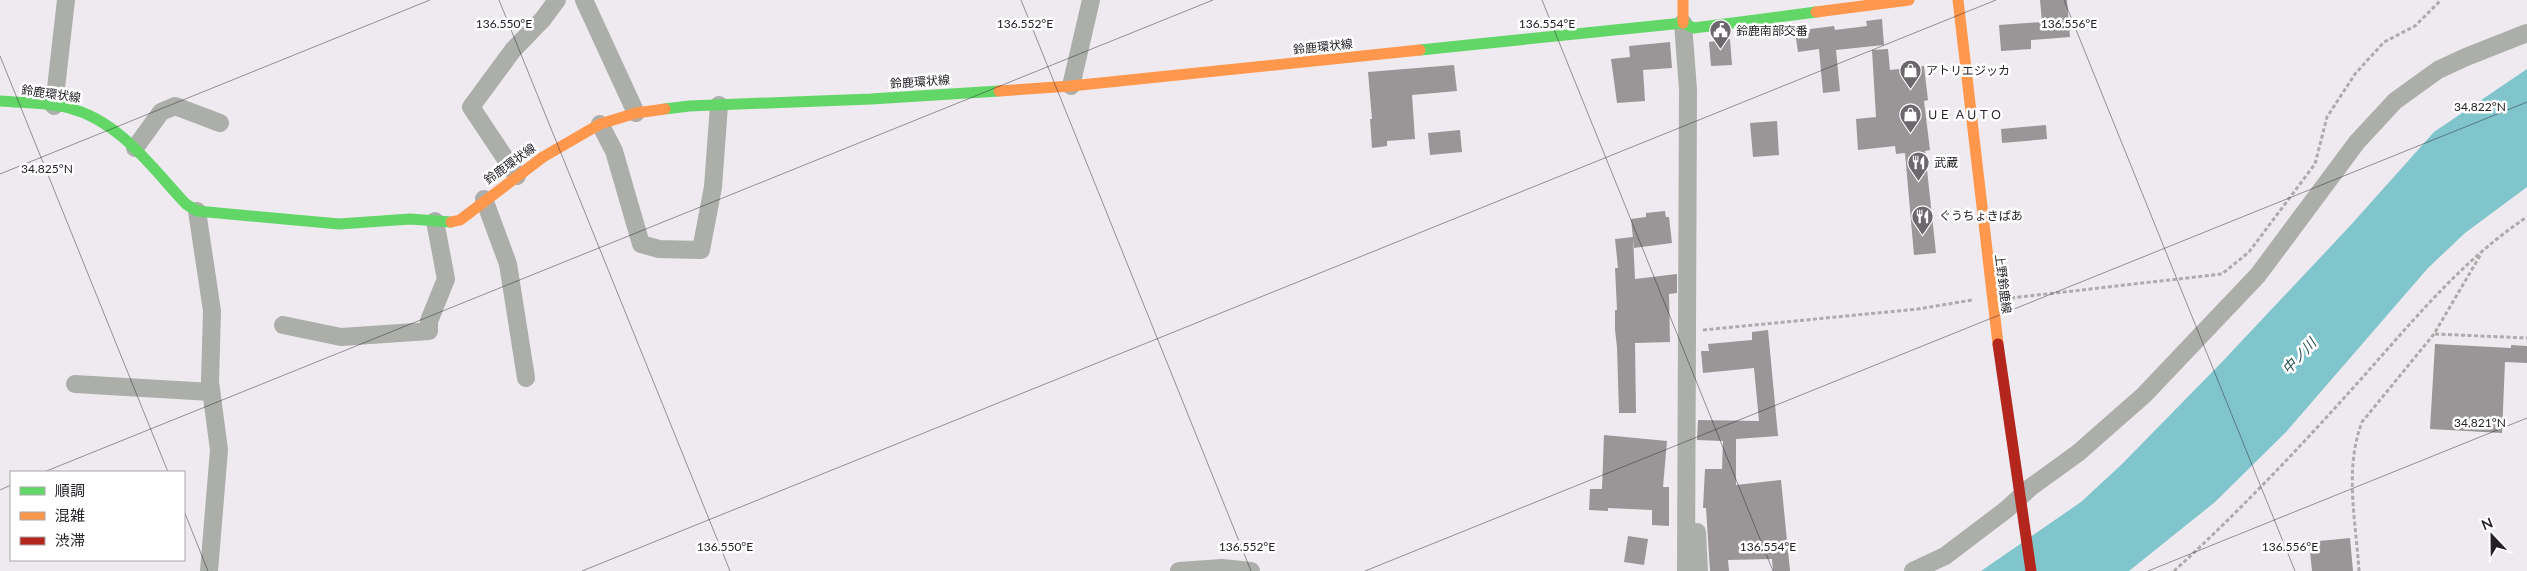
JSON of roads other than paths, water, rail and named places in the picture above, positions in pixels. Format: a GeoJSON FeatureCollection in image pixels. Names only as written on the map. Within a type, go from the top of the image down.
{"type":"FeatureCollection","features":[{"type":"Feature","properties":{"kind":"main road"},"geometry":{"type":"LineString","coordinates":[[1683,23],[1684,0]]}},
{"type":"Feature","properties":{"kind":"main road","name":"鈴鹿環状線"},"geometry":{"type":"LineString","coordinates":[[0,101],[54,106],[90,114],[117,132],[135,148],[186,204],[197,211],[339,224],[410,219],[446,223],[460,220],[484,199],[543,157],[600,124],[636,113],[719,105],[871,99],[1071,86],[1683,23],[1694,28],[1909,0]]}},
{"type":"Feature","properties":{"kind":"main road","name":"上野鈴鹿線"},"geometry":{"type":"LineString","coordinates":[[1958,0],[1991,299],[2031,571]]}},
{"type":"Feature","properties":{"kind":"street"},"geometry":{"type":"LineString","coordinates":[[54,106],[66,0]]}},
{"type":"Feature","properties":{"kind":"street"},"geometry":{"type":"LineString","coordinates":[[517,176],[471,107],[513,50],[543,19],[557,0]]}},
{"type":"Feature","properties":{"kind":"street"},"geometry":{"type":"LineString","coordinates":[[584,0],[636,113]]}},
{"type":"Feature","properties":{"kind":"street"},"geometry":{"type":"LineString","coordinates":[[1071,86],[1091,0]]}},
{"type":"Feature","properties":{"kind":"street"},"geometry":{"type":"LineString","coordinates":[[1683,23],[1688,90],[1688,331],[1685,448],[1686,571]]}},
{"type":"Feature","properties":{"kind":"street"},"geometry":{"type":"LineString","coordinates":[[1913,571],[1945,556],[2021,502],[2031,487],[2078,453],[2144,395],[2258,275],[2357,142],[2395,101],[2438,70],[2527,33]]}},
{"type":"Feature","properties":{"kind":"street"},"geometry":{"type":"LineString","coordinates":[[600,124],[614,151],[642,244],[659,249],[701,250],[713,187],[719,105]]}},
{"type":"Feature","properties":{"kind":"street"},"geometry":{"type":"LineString","coordinates":[[135,148],[161,112],[174,106],[220,123]]}},
{"type":"Feature","properties":{"kind":"street"},"geometry":{"type":"LineString","coordinates":[[484,199],[508,264],[526,378]]}},
{"type":"Feature","properties":{"kind":"street"},"geometry":{"type":"LineString","coordinates":[[197,211],[212,311],[211,392],[218,450],[210,571]]}},
{"type":"Feature","properties":{"kind":"street"},"geometry":{"type":"LineString","coordinates":[[284,325],[341,337],[429,332],[429,321],[446,278],[435,221]]}},
{"type":"Feature","properties":{"kind":"street"},"geometry":{"type":"LineString","coordinates":[[75,384],[211,392]]}},
{"type":"Feature","properties":{"kind":"street"},"geometry":{"type":"LineString","coordinates":[[1685,448],[1695,468],[1698,571]]}},
{"type":"Feature","properties":{"kind":"street"},"geometry":{"type":"LineString","coordinates":[[1179,571],[1222,568],[1251,571]]}},
{"type":"Feature","properties":{"kind":"water","name":"中ノ川"},"geometry":{"type":"Polygon","coordinates":[[[2527,69],[2527,187],[2465,233],[2428,268],[2286,432],[2215,502],[2129,571],[1981,571],[2081,502],[2121,465],[2222,362],[2349,227],[2434,132],[2527,69]]]}},
{"type":"Feature","properties":{"kind":"place","name":"鈴鹿南部交番"},"geometry":{"type":"Point","coordinates":[1720,50]}},
{"type":"Feature","properties":{"kind":"place","name":"アトリエジッカ"},"geometry":{"type":"Point","coordinates":[1910,90]}},
{"type":"Feature","properties":{"kind":"place","name":"ＵＥ ＡＵＴＯ"},"geometry":{"type":"Point","coordinates":[1911,134]}},
{"type":"Feature","properties":{"kind":"place","name":"武蔵"},"geometry":{"type":"Point","coordinates":[1918,182]}},
{"type":"Feature","properties":{"kind":"place","name":"ぐうちょきぱあ"},"geometry":{"type":"Point","coordinates":[1923,235]}}]}
